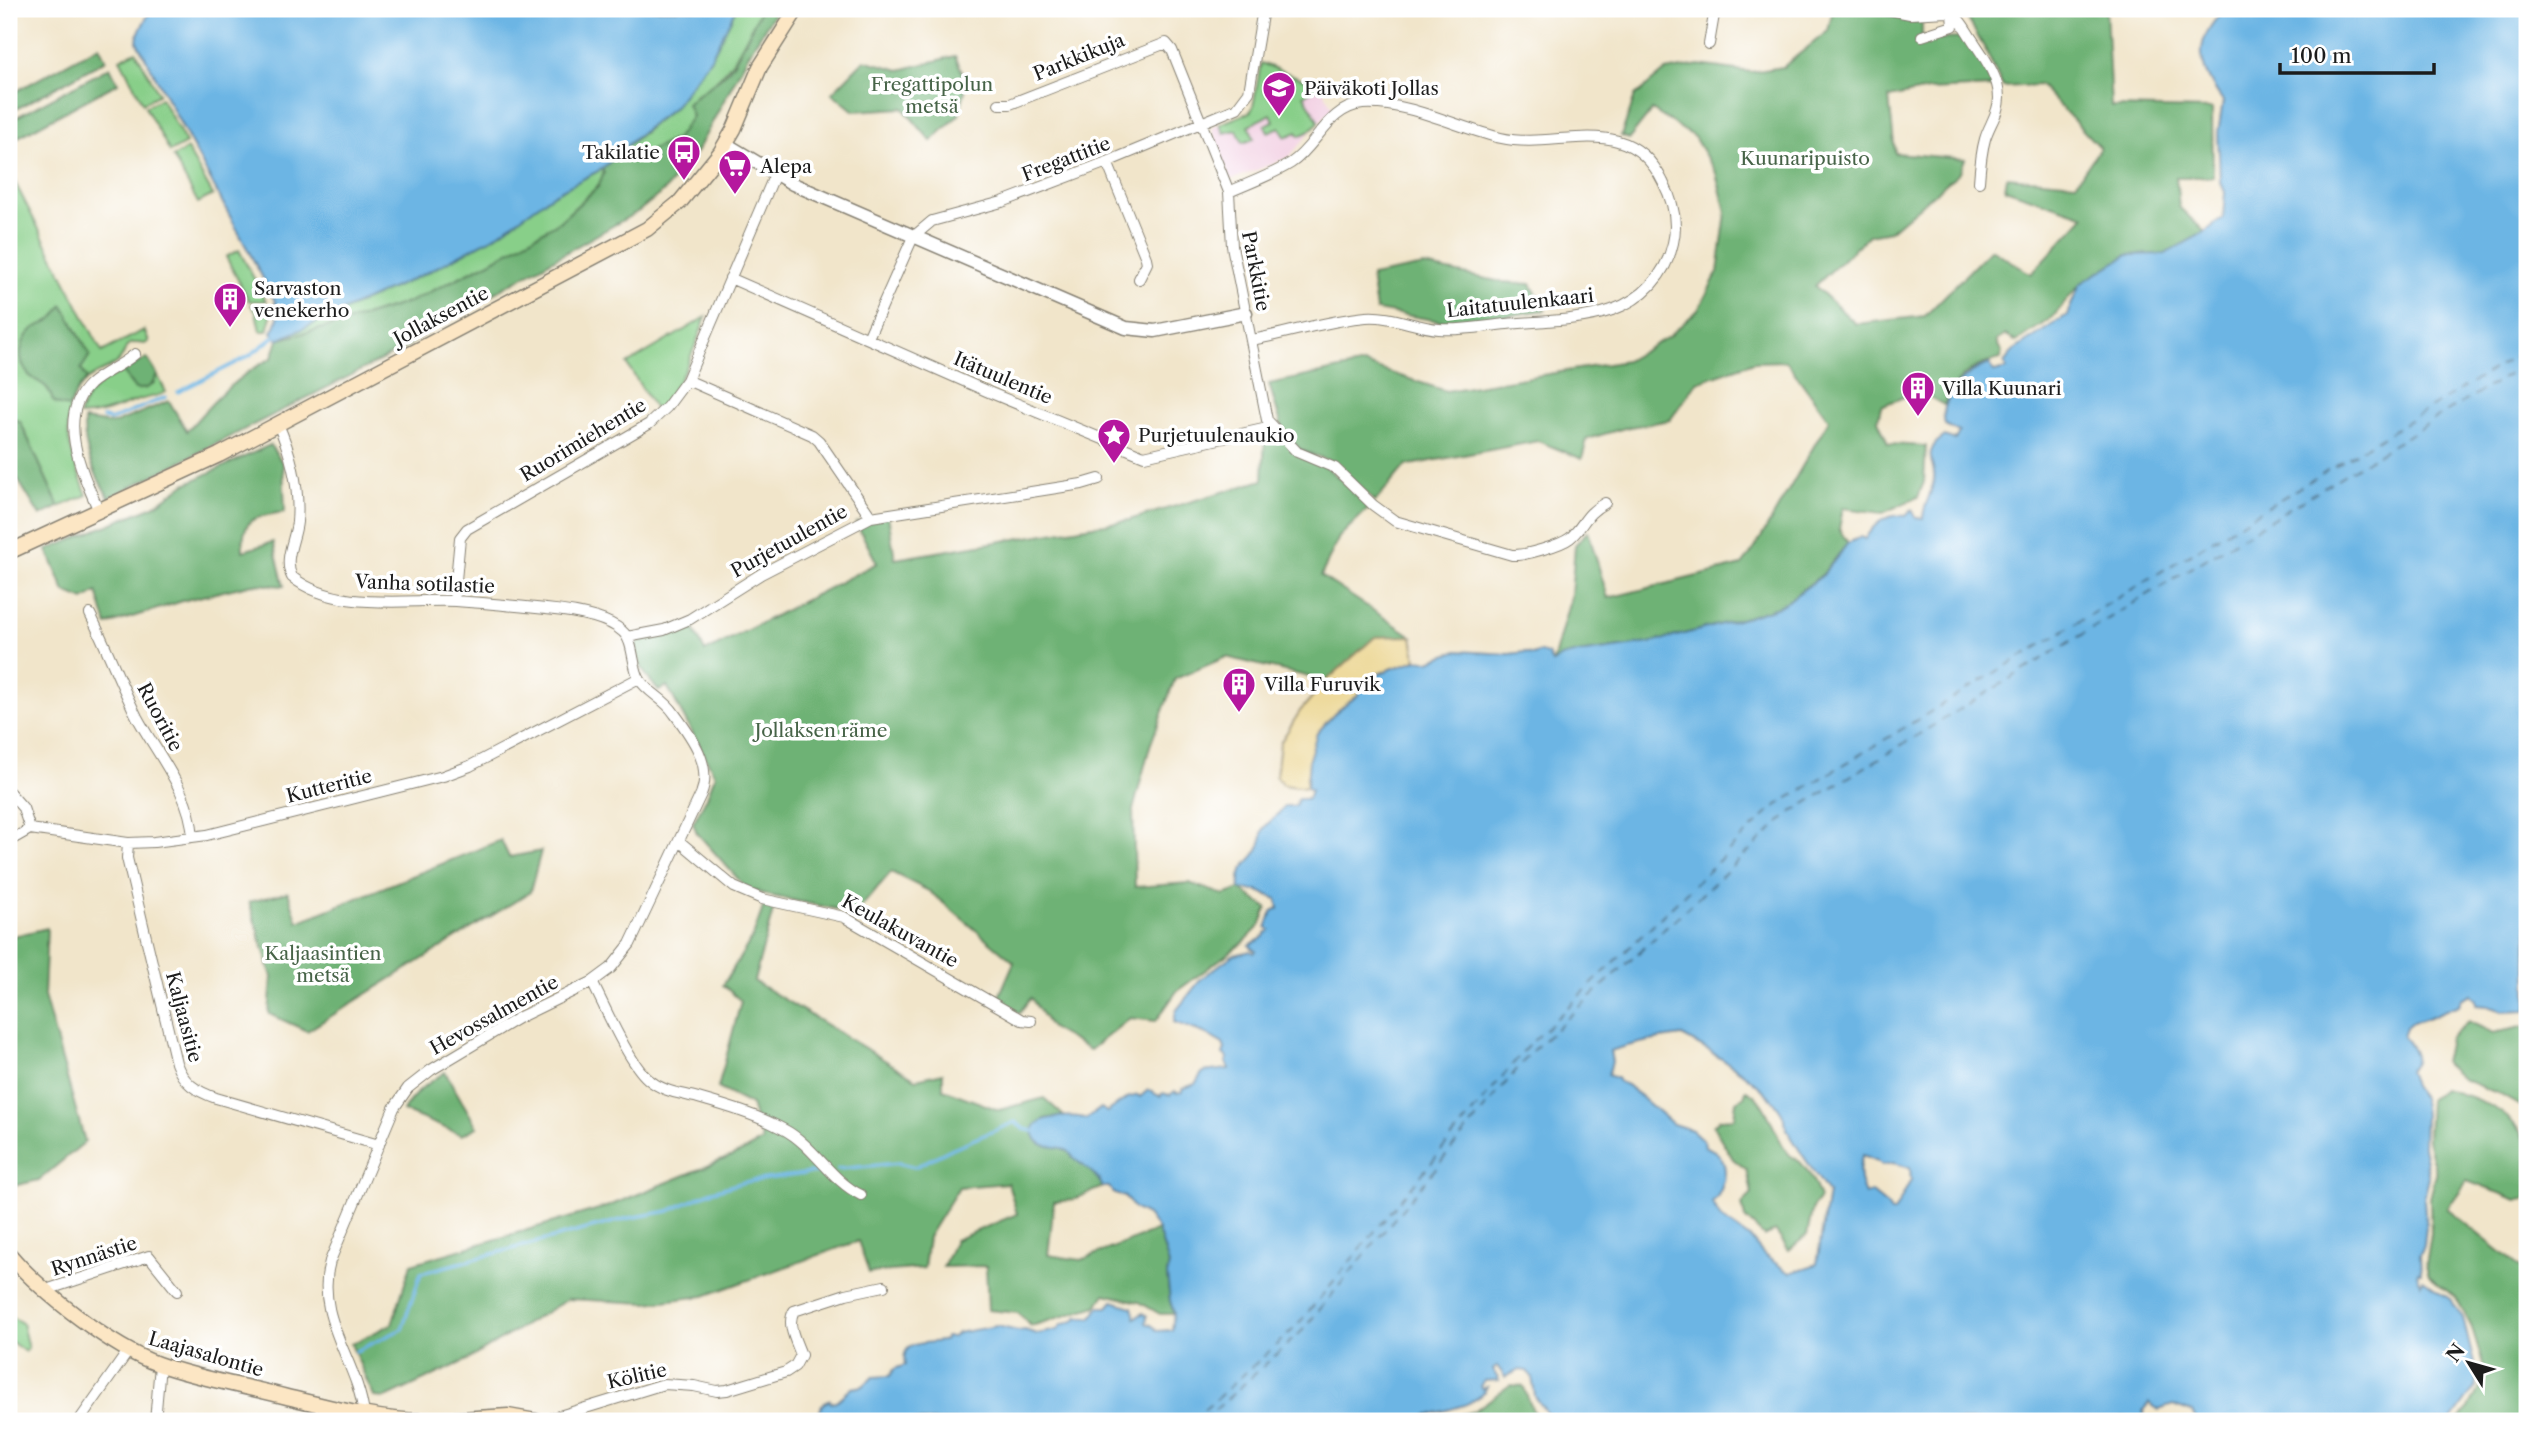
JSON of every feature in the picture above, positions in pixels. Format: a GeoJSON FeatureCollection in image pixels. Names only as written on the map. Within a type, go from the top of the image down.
{"type":"FeatureCollection","features":[{"type":"Feature","properties":{"kind":"main road","name":"Jollaksentie"},"geometry":{"type":"LineString","coordinates":[[9,552],[278,424],[647,229],[680,202],[726,144],[760,67],[797,9]]}},
{"type":"Feature","properties":{"kind":"main road","name":"Laajasalontie"},"geometry":{"type":"LineString","coordinates":[[9,1254],[46,1290],[129,1350],[160,1365],[370,1418],[423,1421]]}},
{"type":"Feature","properties":{"kind":"main road"},"geometry":{"type":"LineString","coordinates":[[429,1421],[508,1416],[536,1421]]}},
{"type":"Feature","properties":{"kind":"street","name":"Fregattitie"},"geometry":{"type":"LineString","coordinates":[[913,237],[932,221],[1002,201],[1107,162],[1237,108],[1246,99],[1263,9]]}},
{"type":"Feature","properties":{"kind":"street"},"geometry":{"type":"LineString","coordinates":[[1709,44],[1715,9]]}},
{"type":"Feature","properties":{"kind":"street"},"geometry":{"type":"LineString","coordinates":[[1885,9],[1910,14],[1952,14],[1959,20],[1986,61],[1997,89],[1997,110],[1983,147],[1979,182]]}},
{"type":"Feature","properties":{"kind":"street"},"geometry":{"type":"LineString","coordinates":[[1922,36],[1953,26],[1952,14]]}},
{"type":"Feature","properties":{"kind":"street","name":"Parkkikuja"},"geometry":{"type":"LineString","coordinates":[[999,104],[1010,104],[1166,43],[1172,50],[1202,124]]}},
{"type":"Feature","properties":{"kind":"street","name":"Laitatuulenkaari"},"geometry":{"type":"LineString","coordinates":[[1228,192],[1292,162],[1330,121],[1361,104],[1389,106],[1517,141],[1590,136],[1622,143],[1638,151],[1660,175],[1670,198],[1675,221],[1671,252],[1655,282],[1642,295],[1612,310],[1578,317],[1452,330],[1367,317],[1252,340]]}},
{"type":"Feature","properties":{"kind":"street","name":"Parkkitie"},"geometry":{"type":"LineString","coordinates":[[1202,124],[1228,192],[1229,228],[1267,420],[1272,427]]}},
{"type":"Feature","properties":{"kind":"street"},"geometry":{"type":"LineString","coordinates":[[726,144],[775,174],[913,237],[1136,331],[1155,331],[1246,313]]}},
{"type":"Feature","properties":{"kind":"street"},"geometry":{"type":"LineString","coordinates":[[1107,162],[1146,258],[1147,263],[1139,279]]}},
{"type":"Feature","properties":{"kind":"street","name":"Ruorimiehentie"},"geometry":{"type":"LineString","coordinates":[[454,601],[460,538],[467,529],[649,424],[667,407],[687,380],[775,174]]}},
{"type":"Feature","properties":{"kind":"street"},"geometry":{"type":"LineString","coordinates":[[868,338],[913,237]]}},
{"type":"Feature","properties":{"kind":"street","name":"Itätuulentie"},"geometry":{"type":"LineString","coordinates":[[730,278],[1144,457],[1272,427]]}},
{"type":"Feature","properties":{"kind":"street"},"geometry":{"type":"LineString","coordinates":[[99,511],[75,446],[76,409],[82,394],[93,382],[135,354]]}},
{"type":"Feature","properties":{"kind":"street"},"geometry":{"type":"LineString","coordinates":[[687,380],[812,435],[819,441],[871,517]]}},
{"type":"Feature","properties":{"kind":"street","name":"Vanha sotilastie"},"geometry":{"type":"LineString","coordinates":[[278,424],[291,456],[298,496],[297,522],[288,557],[292,577],[305,585],[341,598],[454,601],[573,612],[619,628],[627,637]]}},
{"type":"Feature","properties":{"kind":"street"},"geometry":{"type":"LineString","coordinates":[[1272,427],[1281,433],[1297,452],[1335,468],[1373,505],[1395,521],[1415,529],[1512,555],[1521,556],[1569,539],[1591,510],[1605,503]]}},
{"type":"Feature","properties":{"kind":"street","name":"Purjetuulentie"},"geometry":{"type":"LineString","coordinates":[[627,637],[664,630],[690,619],[761,575],[871,517],[1082,484],[1099,479]]}},
{"type":"Feature","properties":{"kind":"street","name":"Ruoritie"},"geometry":{"type":"LineString","coordinates":[[90,614],[136,714],[182,792],[191,818],[192,837]]}},
{"type":"Feature","properties":{"kind":"street"},"geometry":{"type":"LineString","coordinates":[[627,637],[639,678]]}},
{"type":"Feature","properties":{"kind":"street","name":"Kutteritie"},"geometry":{"type":"LineString","coordinates":[[30,829],[128,843],[192,837],[457,771],[488,758],[639,678]]}},
{"type":"Feature","properties":{"kind":"street","name":"Hevossalmentie"},"geometry":{"type":"LineString","coordinates":[[370,1418],[328,1312],[326,1284],[330,1261],[399,1100],[423,1075],[509,1023],[592,982],[611,968],[630,944],[703,789],[705,768],[694,745],[671,708],[639,678]]}},
{"type":"Feature","properties":{"kind":"street"},"geometry":{"type":"LineString","coordinates":[[9,792],[23,808],[30,829],[9,841]]}},
{"type":"Feature","properties":{"kind":"street","name":"Keulakuvantie"},"geometry":{"type":"LineString","coordinates":[[679,841],[716,874],[743,892],[762,899],[844,917],[1010,1014],[1031,1021]]}},
{"type":"Feature","properties":{"kind":"street","name":"Kaljaasitie"},"geometry":{"type":"LineString","coordinates":[[128,843],[127,858],[150,961],[182,1077],[195,1089],[216,1098],[379,1145]]}},
{"type":"Feature","properties":{"kind":"street"},"geometry":{"type":"LineString","coordinates":[[592,982],[635,1063],[647,1079],[667,1091],[721,1106],[782,1128],[810,1148],[845,1185],[861,1195]]}},
{"type":"Feature","properties":{"kind":"street","name":"Rynnästie"},"geometry":{"type":"LineString","coordinates":[[46,1290],[149,1256],[177,1290]]}},
{"type":"Feature","properties":{"kind":"street","name":"Kölitie"},"geometry":{"type":"LineString","coordinates":[[542,1421],[664,1384],[717,1391],[786,1372],[795,1366],[801,1355],[790,1324],[793,1311],[846,1294],[884,1286]]}},
{"type":"Feature","properties":{"kind":"street"},"geometry":{"type":"LineString","coordinates":[[79,1421],[129,1350]]}},
{"type":"Feature","properties":{"kind":"street"},"geometry":{"type":"LineString","coordinates":[[155,1421],[160,1365]]}},
{"type":"Feature","properties":{"kind":"shaded area","name":"Päiväkoti Jollas"},"geometry":{"type":"Polygon","coordinates":[[[1261,63],[1321,86],[1333,109],[1289,157],[1234,179],[1230,178],[1212,129],[1250,112],[1261,63]]]}},
{"type":"Feature","properties":{"kind":"green space"},"geometry":{"type":"Polygon","coordinates":[[[736,9],[761,9],[727,69],[707,88],[695,95],[693,116],[677,138],[644,154],[621,151],[674,107],[711,58],[736,9]]]}},
{"type":"Feature","properties":{"kind":"green space"},"geometry":{"type":"Polygon","coordinates":[[[761,9],[777,9],[751,50],[697,151],[665,190],[639,211],[438,325],[405,348],[109,498],[90,461],[84,420],[113,424],[169,401],[187,431],[226,390],[272,358],[278,340],[412,301],[488,263],[559,222],[598,187],[604,173],[602,169],[621,151],[644,154],[677,138],[692,116],[687,104],[730,68],[761,9]]]}},
{"type":"Feature","properties":{"kind":"green space","name":"Kuunaripuisto"},"geometry":{"type":"Polygon","coordinates":[[[1833,9],[1870,9],[1909,21],[1922,21],[1922,36],[1929,39],[1967,38],[1983,63],[1993,87],[1928,90],[1889,98],[1895,153],[1965,159],[1960,172],[1890,231],[1869,235],[1815,286],[1856,324],[1925,316],[1991,249],[2031,274],[2085,216],[2005,189],[2007,177],[2076,183],[2100,148],[2040,85],[2003,87],[1962,9],[2106,9],[2111,107],[2212,109],[2213,177],[2176,177],[2179,207],[2205,232],[2165,254],[2127,255],[2080,284],[2053,317],[2016,342],[2006,335],[1996,341],[2002,353],[2000,359],[1972,369],[1954,386],[1944,405],[1919,391],[1881,406],[1878,420],[1888,444],[1926,446],[1924,482],[1918,497],[1883,513],[1843,508],[1839,529],[1848,543],[1823,574],[1781,606],[1650,643],[1578,653],[1553,662],[1571,595],[1575,545],[1588,531],[1608,598],[1742,565],[1755,548],[1829,420],[1786,361],[1754,362],[1697,382],[1670,420],[1625,428],[1587,439],[1582,459],[1538,441],[1405,466],[1375,502],[1335,463],[1299,449],[1283,430],[1269,384],[1364,364],[1446,391],[1626,361],[1668,337],[1698,310],[1718,272],[1726,212],[1716,173],[1694,137],[1652,110],[1629,139],[1621,136],[1635,96],[1665,71],[1699,65],[1751,72],[1783,67],[1828,31],[1833,9]]]}},
{"type":"Feature","properties":{"kind":"green space"},"geometry":{"type":"Polygon","coordinates":[[[99,46],[106,60],[9,113],[9,95],[99,46]]]}},
{"type":"Feature","properties":{"kind":"green space"},"geometry":{"type":"Polygon","coordinates":[[[136,51],[159,94],[143,103],[120,59],[136,51]]]}},
{"type":"Feature","properties":{"kind":"green space","name":"Fregattipolun metsä"},"geometry":{"type":"Polygon","coordinates":[[[955,56],[967,82],[959,115],[931,141],[903,108],[854,111],[832,93],[864,60],[900,70],[955,56]]]}},
{"type":"Feature","properties":{"kind":"green space"},"geometry":{"type":"Polygon","coordinates":[[[1261,63],[1321,86],[1304,95],[1319,122],[1308,132],[1299,136],[1297,132],[1285,137],[1280,127],[1268,132],[1265,125],[1274,121],[1271,114],[1249,125],[1254,139],[1243,143],[1237,130],[1224,133],[1220,124],[1250,112],[1253,107],[1261,63]]]}},
{"type":"Feature","properties":{"kind":"green space"},"geometry":{"type":"Polygon","coordinates":[[[110,67],[118,83],[9,142],[9,121],[110,67]]]}},
{"type":"Feature","properties":{"kind":"green space"},"geometry":{"type":"Polygon","coordinates":[[[161,98],[186,143],[170,152],[145,107],[161,98]]]}},
{"type":"Feature","properties":{"kind":"green space"},"geometry":{"type":"Polygon","coordinates":[[[187,149],[213,195],[198,203],[173,157],[187,149]]]}},
{"type":"Feature","properties":{"kind":"green space"},"geometry":{"type":"Polygon","coordinates":[[[602,169],[604,172],[598,186],[559,222],[488,263],[412,301],[278,340],[426,273],[494,237],[554,194],[602,169]]]}},
{"type":"Feature","properties":{"kind":"green space"},"geometry":{"type":"Polygon","coordinates":[[[9,171],[102,352],[144,330],[149,341],[145,344],[128,345],[118,362],[85,382],[75,395],[68,422],[69,437],[76,467],[87,495],[59,507],[20,421],[9,418],[9,171]]]}},
{"type":"Feature","properties":{"kind":"green space"},"geometry":{"type":"Polygon","coordinates":[[[239,250],[266,301],[249,301],[226,257],[239,250]]]}},
{"type":"Feature","properties":{"kind":"green space"},"geometry":{"type":"Polygon","coordinates":[[[1424,266],[1502,282],[1531,284],[1545,310],[1456,324],[1376,310],[1371,276],[1424,266]]]}},
{"type":"Feature","properties":{"kind":"green space"},"geometry":{"type":"Polygon","coordinates":[[[63,305],[90,355],[81,369],[87,379],[69,407],[54,402],[46,387],[24,369],[21,357],[22,345],[28,334],[53,318],[63,305]]]}},
{"type":"Feature","properties":{"kind":"green space"},"geometry":{"type":"Polygon","coordinates":[[[251,305],[274,305],[267,331],[260,331],[256,312],[251,305]]]}},
{"type":"Feature","properties":{"kind":"green space"},"geometry":{"type":"Polygon","coordinates":[[[706,317],[680,379],[656,411],[627,364],[706,317]]]}},
{"type":"Feature","properties":{"kind":"green space"},"geometry":{"type":"Polygon","coordinates":[[[147,358],[157,374],[147,388],[135,389],[123,371],[147,358]]]}},
{"type":"Feature","properties":{"kind":"green space"},"geometry":{"type":"Polygon","coordinates":[[[123,371],[129,381],[139,389],[154,383],[157,374],[166,392],[103,413],[79,416],[95,388],[123,371]]]}},
{"type":"Feature","properties":{"kind":"green space"},"geometry":{"type":"Polygon","coordinates":[[[9,418],[20,421],[59,507],[40,516],[9,465],[9,418]]]}},
{"type":"Feature","properties":{"kind":"green space","name":"Jollaksen räme"},"geometry":{"type":"Polygon","coordinates":[[[1265,433],[1308,454],[1370,507],[1339,537],[1321,576],[1412,636],[1375,637],[1326,681],[1226,657],[1175,679],[1150,746],[1133,810],[1135,887],[1189,883],[1224,895],[1240,889],[1267,908],[1260,926],[1244,942],[1177,991],[1156,1021],[1130,1018],[1090,1050],[1051,1028],[1031,998],[1019,1013],[997,1001],[1014,962],[929,891],[891,872],[860,908],[855,918],[836,909],[746,888],[697,833],[693,823],[715,775],[667,686],[659,691],[643,670],[635,646],[639,641],[691,623],[705,652],[877,563],[856,523],[888,515],[895,559],[1129,520],[1263,480],[1265,433]]]}},
{"type":"Feature","properties":{"kind":"green space"},"geometry":{"type":"Polygon","coordinates":[[[270,445],[283,463],[285,512],[252,520],[245,531],[243,551],[273,542],[284,586],[253,584],[186,600],[107,625],[97,592],[84,600],[65,592],[47,550],[154,506],[183,485],[270,445]]]}},
{"type":"Feature","properties":{"kind":"green space","name":"Kaljaasintien metsä"},"geometry":{"type":"Polygon","coordinates":[[[501,840],[509,857],[541,851],[530,892],[307,1031],[269,1014],[272,977],[249,902],[288,892],[298,922],[501,840]]]}},
{"type":"Feature","properties":{"kind":"green space"},"geometry":{"type":"Polygon","coordinates":[[[764,905],[774,907],[754,981],[916,1079],[943,1073],[943,1089],[999,1110],[1044,1098],[1064,1116],[1044,1119],[1040,1143],[1061,1147],[1069,1152],[1097,1175],[1103,1187],[1072,1200],[1054,1202],[1048,1255],[1081,1260],[1158,1230],[1169,1264],[1167,1275],[1174,1314],[1160,1314],[1139,1302],[1105,1294],[1097,1306],[1031,1326],[1018,1313],[988,1310],[986,1266],[943,1267],[955,1240],[1017,1214],[1008,1183],[959,1187],[928,1237],[924,1268],[869,1273],[858,1241],[704,1296],[647,1303],[568,1299],[467,1360],[386,1398],[374,1397],[351,1344],[392,1324],[411,1264],[609,1206],[742,1152],[762,1141],[751,1105],[718,1088],[741,1001],[723,985],[753,936],[764,905]]]}},
{"type":"Feature","properties":{"kind":"green space"},"geometry":{"type":"Polygon","coordinates":[[[47,928],[44,996],[85,1142],[39,1180],[9,1187],[9,937],[47,928]]]}},
{"type":"Feature","properties":{"kind":"green space"},"geometry":{"type":"Polygon","coordinates":[[[2468,1021],[2493,1033],[2527,1026],[2527,1110],[2497,1093],[2462,1079],[2444,1063],[2449,1039],[2468,1021]]]}},
{"type":"Feature","properties":{"kind":"green space"},"geometry":{"type":"Polygon","coordinates":[[[445,1072],[477,1127],[462,1135],[403,1111],[416,1094],[445,1072]]]}},
{"type":"Feature","properties":{"kind":"green space"},"geometry":{"type":"Polygon","coordinates":[[[2442,1089],[2468,1096],[2494,1108],[2515,1125],[2527,1149],[2527,1199],[2517,1200],[2467,1181],[2447,1209],[2527,1273],[2527,1421],[2458,1421],[2469,1409],[2486,1374],[2471,1326],[2457,1299],[2429,1276],[2426,1265],[2431,1233],[2430,1198],[2436,1174],[2427,1140],[2429,1100],[2442,1089]]]}},
{"type":"Feature","properties":{"kind":"green space"},"geometry":{"type":"Polygon","coordinates":[[[1746,1090],[1760,1102],[1790,1155],[1806,1169],[1820,1198],[1813,1207],[1807,1235],[1789,1250],[1775,1231],[1764,1236],[1745,1218],[1742,1204],[1752,1194],[1747,1170],[1733,1159],[1713,1126],[1720,1119],[1734,1118],[1736,1101],[1744,1097],[1746,1090]]]}},
{"type":"Feature","properties":{"kind":"green space"},"geometry":{"type":"Polygon","coordinates":[[[10,1316],[22,1323],[28,1349],[25,1352],[9,1340],[10,1316]]]}},
{"type":"Feature","properties":{"kind":"green space"},"geometry":{"type":"Polygon","coordinates":[[[1510,1385],[1523,1386],[1537,1421],[1441,1421],[1474,1411],[1510,1385]]]}},
{"type":"Feature","properties":{"kind":"sand"},"geometry":{"type":"Polygon","coordinates":[[[1412,636],[1416,660],[1380,673],[1336,712],[1317,733],[1306,781],[1307,788],[1283,785],[1276,776],[1280,743],[1300,711],[1326,681],[1375,637],[1412,636]]]}},
{"type":"Feature","properties":{"kind":"water"},"geometry":{"type":"Polygon","coordinates":[[[151,9],[736,9],[711,58],[674,107],[602,169],[554,194],[494,237],[426,273],[278,340],[272,332],[278,316],[274,299],[137,42],[138,34],[151,9]]]}},
{"type":"Feature","properties":{"kind":"water"},"geometry":{"type":"Polygon","coordinates":[[[2225,9],[2527,9],[2527,1010],[2503,1011],[2476,1005],[2471,994],[2461,999],[2459,1005],[2412,1022],[2406,1027],[2403,1037],[2415,1058],[2414,1064],[2408,1070],[2413,1086],[2422,1098],[2423,1146],[2429,1178],[2424,1199],[2426,1227],[2420,1255],[2421,1273],[2417,1274],[2421,1284],[2423,1280],[2451,1300],[2463,1318],[2477,1376],[2475,1387],[2451,1421],[2297,1421],[2290,1416],[2284,1421],[2197,1421],[2192,1412],[2173,1405],[2159,1410],[2149,1403],[2143,1410],[2145,1419],[2132,1420],[2125,1417],[2113,1421],[1552,1421],[1535,1396],[1532,1377],[1527,1371],[1520,1370],[1505,1377],[1497,1366],[1493,1370],[1499,1380],[1484,1381],[1480,1386],[1482,1389],[1487,1387],[1482,1395],[1465,1405],[1414,1421],[817,1421],[807,1418],[820,1412],[822,1404],[838,1400],[852,1388],[863,1386],[873,1377],[890,1376],[894,1369],[905,1365],[904,1356],[911,1346],[945,1340],[945,1337],[953,1337],[957,1333],[997,1326],[1037,1334],[1057,1330],[1077,1317],[1091,1318],[1099,1307],[1108,1307],[1113,1301],[1132,1307],[1135,1318],[1143,1313],[1147,1316],[1146,1323],[1157,1331],[1172,1330],[1174,1313],[1167,1275],[1169,1264],[1158,1230],[1147,1215],[1135,1209],[1125,1197],[1114,1194],[1109,1187],[1103,1187],[1093,1173],[1068,1151],[1037,1141],[1033,1130],[1036,1124],[1043,1120],[1062,1117],[1086,1119],[1101,1108],[1107,1112],[1127,1098],[1138,1095],[1140,1097],[1148,1090],[1160,1096],[1163,1093],[1170,1095],[1175,1091],[1182,1092],[1182,1089],[1195,1084],[1203,1072],[1229,1069],[1226,1062],[1228,1058],[1223,1054],[1223,1044],[1204,1033],[1174,1022],[1176,1011],[1202,978],[1233,955],[1251,951],[1254,953],[1256,951],[1249,945],[1270,930],[1266,928],[1272,911],[1279,908],[1277,899],[1258,891],[1240,889],[1241,873],[1258,850],[1263,829],[1284,806],[1295,806],[1298,799],[1308,799],[1311,790],[1307,788],[1309,759],[1317,733],[1336,712],[1380,673],[1416,660],[1429,661],[1457,651],[1509,654],[1525,652],[1533,655],[1540,652],[1548,654],[1552,663],[1561,657],[1578,653],[1650,643],[1748,617],[1781,606],[1823,575],[1848,543],[1860,537],[1865,539],[1882,520],[1899,515],[1906,516],[1912,510],[1916,517],[1923,518],[1934,479],[1931,452],[1935,444],[1945,436],[1955,440],[1959,432],[1945,425],[1944,415],[1950,396],[1963,379],[1990,364],[1994,372],[2007,369],[2004,363],[2013,351],[2067,315],[2080,284],[2127,255],[2165,254],[2205,232],[2223,218],[2225,192],[2220,181],[2218,133],[2223,101],[2208,76],[2202,54],[2207,32],[2225,9]],[[1682,1036],[1610,1051],[1612,1062],[1608,1075],[1627,1085],[1673,1124],[1692,1130],[1704,1141],[1705,1147],[1720,1156],[1724,1164],[1724,1180],[1712,1203],[1721,1218],[1751,1239],[1764,1255],[1790,1273],[1817,1264],[1828,1193],[1789,1133],[1782,1113],[1751,1080],[1722,1059],[1682,1036]],[[1863,1155],[1860,1174],[1865,1194],[1871,1192],[1894,1212],[1911,1180],[1910,1168],[1894,1163],[1882,1165],[1863,1155]]]}},
{"type":"Feature","properties":{"kind":"waterway"},"geometry":{"type":"LineString","coordinates":[[178,392],[249,356],[275,336]]}},
{"type":"Feature","properties":{"kind":"waterway"},"geometry":{"type":"LineString","coordinates":[[103,418],[111,420],[166,397]]}},
{"type":"Feature","properties":{"kind":"waterway"},"geometry":{"type":"LineString","coordinates":[[9,413],[14,414]]}},
{"type":"Feature","properties":{"kind":"waterway"},"geometry":{"type":"LineString","coordinates":[[838,1169],[899,1163],[915,1167],[1015,1122],[1024,1129],[1033,1131]]}},
{"type":"Feature","properties":{"kind":"waterway"},"geometry":{"type":"LineString","coordinates":[[356,1351],[402,1329],[421,1273],[629,1218],[669,1211],[710,1192],[744,1182],[819,1172]]}},
{"type":"Feature","properties":{"kind":"ferry route"},"geometry":{"type":"LineString","coordinates":[[1192,1421],[1295,1328],[1526,1048],[1774,807],[2527,349]]}},
{"type":"Feature","properties":{"kind":"ferry route"},"geometry":{"type":"LineString","coordinates":[[1203,1421],[1302,1331],[1532,1051],[1790,813],[2527,363]]}},
{"type":"Feature","properties":{"kind":"place","name":"Päiväkoti Jollas"},"geometry":{"type":"Point","coordinates":[1279,118]}},
{"type":"Feature","properties":{"kind":"place","name":"Takilatie"},"geometry":{"type":"Point","coordinates":[684,182]}},
{"type":"Feature","properties":{"kind":"place","name":"Alepa"},"geometry":{"type":"Point","coordinates":[735,196]}},
{"type":"Feature","properties":{"kind":"place","name":"Sarvaston venekerho"},"geometry":{"type":"Point","coordinates":[230,329]}},
{"type":"Feature","properties":{"kind":"place","name":"Villa Kuunari"},"geometry":{"type":"Point","coordinates":[1918,418]}},
{"type":"Feature","properties":{"kind":"place","name":"Purjetuulenaukio"},"geometry":{"type":"Point","coordinates":[1114,465]}},
{"type":"Feature","properties":{"kind":"place","name":"Villa Furuvik"},"geometry":{"type":"Point","coordinates":[1239,714]}}]}
